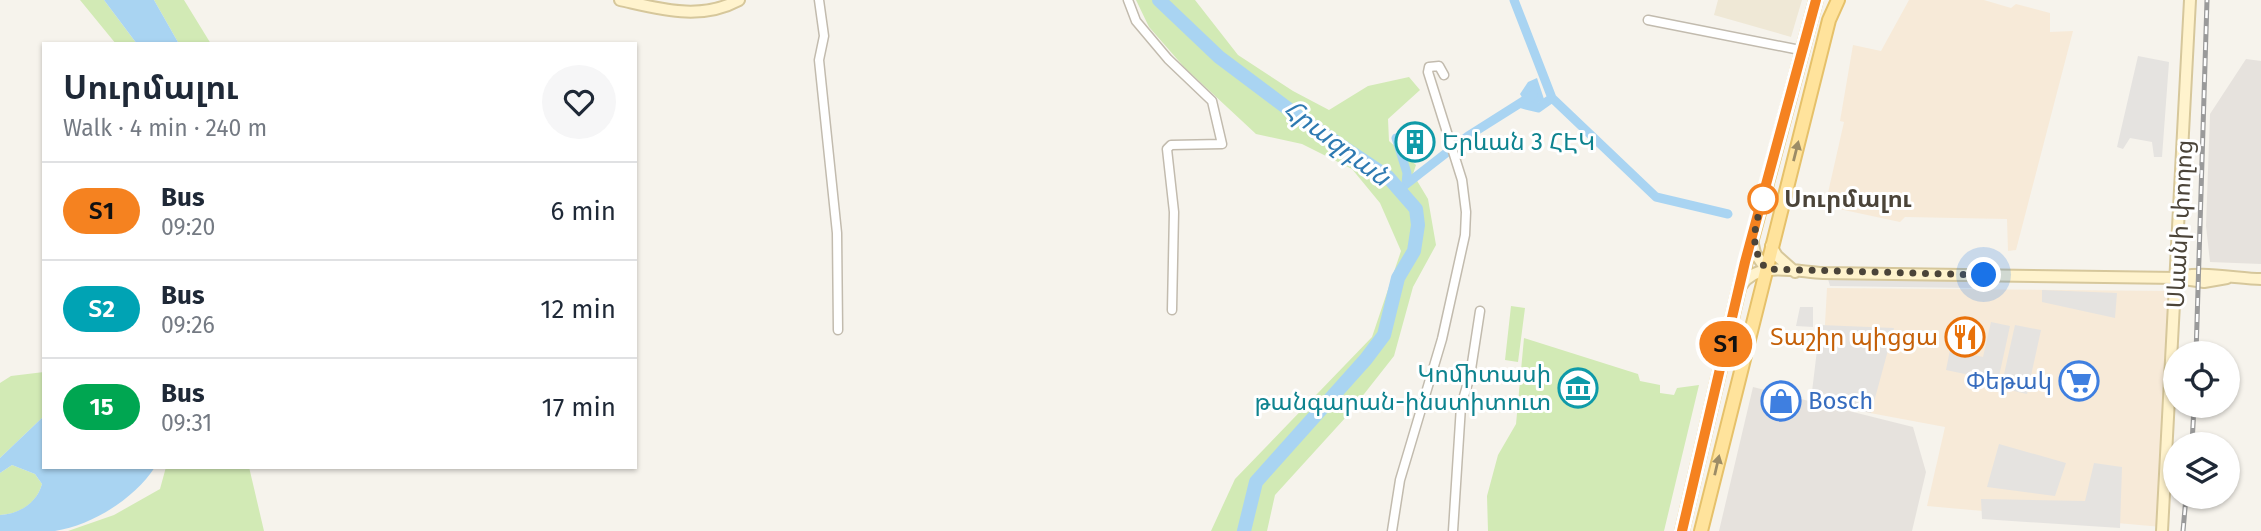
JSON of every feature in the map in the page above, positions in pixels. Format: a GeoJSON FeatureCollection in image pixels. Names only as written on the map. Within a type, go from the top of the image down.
{"type":"FeatureCollection","features":[{"type":"Feature","properties":{"kind":"main road"},"geometry":{"type":"LineString","coordinates":[[1682,531],[1752,240],[1800,50],[1816,0]]}},
{"type":"Feature","properties":{"kind":"main road"},"geometry":{"type":"LineString","coordinates":[[1701,531],[1829,20],[1838,0]]}},
{"type":"Feature","properties":{"kind":"main road"},"geometry":{"type":"LineString","coordinates":[[1810,14],[1815,23],[1829,20]]}},
{"type":"Feature","properties":{"kind":"street"},"geometry":{"type":"LineString","coordinates":[[620,0],[698,14],[724,8],[739,0]]}},
{"type":"Feature","properties":{"kind":"street"},"geometry":{"type":"LineString","coordinates":[[819,0],[824,36],[819,60],[837,233],[838,330]]}},
{"type":"Feature","properties":{"kind":"street"},"geometry":{"type":"LineString","coordinates":[[1128,0],[1136,21],[1168,59],[1212,101],[1222,144],[1180,145],[1167,149],[1174,212],[1172,310]]}},
{"type":"Feature","properties":{"kind":"street","name":"Սևանի փողոց"},"geometry":{"type":"LineString","coordinates":[[2162,531],[2178,278],[2190,0]]}},
{"type":"Feature","properties":{"kind":"street"},"geometry":{"type":"LineString","coordinates":[[1648,20],[1800,50]]}},
{"type":"Feature","properties":{"kind":"street"},"geometry":{"type":"LineString","coordinates":[[1392,531],[1400,480],[1442,339],[1465,235],[1466,212],[1454,156],[1428,72],[1429,67],[1439,66],[1444,75]]}},
{"type":"Feature","properties":{"kind":"street"},"geometry":{"type":"LineString","coordinates":[[1752,240],[1755,253],[1766,269]]}},
{"type":"Feature","properties":{"kind":"street"},"geometry":{"type":"LineString","coordinates":[[1771,246],[1790,272]]}},
{"type":"Feature","properties":{"kind":"street"},"geometry":{"type":"LineString","coordinates":[[1740,288],[1749,275],[1766,269],[1790,272],[2178,278],[2185,274],[2204,274],[2261,279]]}},
{"type":"Feature","properties":{"kind":"street"},"geometry":{"type":"LineString","coordinates":[[1454,531],[1459,423],[1480,311]]}},
{"type":"Feature","properties":{"kind":"shaded area"},"geometry":{"type":"Polygon","coordinates":[[[1718,0],[1802,0],[1791,37],[1714,15],[1718,0]]]}},
{"type":"Feature","properties":{"kind":"shaded area","name":"Սուրմալու"},"geometry":{"type":"Polygon","coordinates":[[[1909,0],[1984,0],[2011,8],[2016,4],[2050,13],[2050,32],[2073,31],[2016,250],[2008,251],[2007,219],[1905,217],[1900,222],[1825,206],[1844,122],[1840,121],[1853,45],[1881,51],[1909,0]]]}},
{"type":"Feature","properties":{"kind":"shaded area"},"geometry":{"type":"Polygon","coordinates":[[[2138,56],[2169,62],[2162,157],[2154,157],[2152,142],[2130,138],[2123,149],[2117,147],[2138,56]]]}},
{"type":"Feature","properties":{"kind":"shaded area"},"geometry":{"type":"Polygon","coordinates":[[[2246,59],[2261,61],[2261,264],[2210,262],[2206,226],[2210,114],[2246,59]]]}},
{"type":"Feature","properties":{"kind":"shaded area"},"geometry":{"type":"Polygon","coordinates":[[[1828,279],[1970,280],[1972,288],[1830,286],[1828,279]]]}},
{"type":"Feature","properties":{"kind":"shaded area"},"geometry":{"type":"Polygon","coordinates":[[[1827,288],[2172,291],[2170,341],[2163,341],[2163,418],[2167,418],[2166,432],[2163,432],[2162,527],[1927,506],[1945,427],[1870,413],[1813,397],[1825,324],[1827,288]]]}},
{"type":"Feature","properties":{"kind":"shaded area"},"geometry":{"type":"Polygon","coordinates":[[[2042,290],[2117,293],[2115,318],[2042,302],[2042,290]]]}},
{"type":"Feature","properties":{"kind":"shaded area"},"geometry":{"type":"Polygon","coordinates":[[[1800,307],[1813,307],[1813,327],[1796,326],[1800,307]]]}},
{"type":"Feature","properties":{"kind":"shaded area"},"geometry":{"type":"Polygon","coordinates":[[[1991,322],[2010,326],[1998,381],[1946,370],[1950,350],[1983,357],[1991,322]]]}},
{"type":"Feature","properties":{"kind":"shaded area"},"geometry":{"type":"Polygon","coordinates":[[[1820,325],[1894,328],[1871,413],[1811,400],[1820,325]]]}},
{"type":"Feature","properties":{"kind":"shaded area"},"geometry":{"type":"Polygon","coordinates":[[[2015,325],[2041,330],[2027,394],[2001,388],[2015,325]]]}},
{"type":"Feature","properties":{"kind":"shaded area"},"geometry":{"type":"Polygon","coordinates":[[[1753,387],[1913,427],[1926,472],[1912,531],[1719,531],[1753,387]]]}},
{"type":"Feature","properties":{"kind":"shaded area"},"geometry":{"type":"Polygon","coordinates":[[[1999,444],[2066,463],[2055,496],[1987,487],[1999,444]]]}},
{"type":"Feature","properties":{"kind":"shaded area"},"geometry":{"type":"Polygon","coordinates":[[[2094,463],[2122,467],[2120,528],[1982,519],[1981,499],[2085,501],[2094,463]]]}},
{"type":"Feature","properties":{"kind":"green space"},"geometry":{"type":"Polygon","coordinates":[[[80,0],[104,0],[136,42],[114,42],[80,0]]]}},
{"type":"Feature","properties":{"kind":"green space"},"geometry":{"type":"Polygon","coordinates":[[[154,0],[184,0],[210,42],[178,42],[154,0]]]}},
{"type":"Feature","properties":{"kind":"green space"},"geometry":{"type":"Polygon","coordinates":[[[1136,0],[1195,0],[1238,55],[1293,91],[1329,110],[1368,86],[1409,77],[1420,90],[1388,119],[1389,141],[1416,165],[1413,174],[1428,199],[1436,245],[1413,287],[1394,356],[1346,417],[1275,495],[1267,531],[1211,531],[1235,479],[1372,337],[1401,251],[1380,203],[1352,169],[1302,144],[1256,134],[1184,67],[1149,27],[1136,0]]]}},
{"type":"Feature","properties":{"kind":"green space"},"geometry":{"type":"Polygon","coordinates":[[[1511,306],[1525,308],[1518,362],[1505,360],[1511,306]]]}},
{"type":"Feature","properties":{"kind":"green space"},"geometry":{"type":"Polygon","coordinates":[[[1524,338],[1638,374],[1640,381],[1660,385],[1660,393],[1674,395],[1677,388],[1699,385],[1664,531],[1488,531],[1487,496],[1498,455],[1516,424],[1524,338]]]}},
{"type":"Feature","properties":{"kind":"green space"},"geometry":{"type":"Polygon","coordinates":[[[42,372],[42,418],[0,458],[0,383],[11,376],[42,372]]]}},
{"type":"Feature","properties":{"kind":"green space"},"geometry":{"type":"Polygon","coordinates":[[[12,465],[35,474],[42,484],[36,497],[27,506],[0,515],[0,473],[12,465]]]}},
{"type":"Feature","properties":{"kind":"green space"},"geometry":{"type":"Polygon","coordinates":[[[165,469],[249,469],[264,531],[68,531],[114,515],[160,489],[165,469]]]}},
{"type":"Feature","properties":{"kind":"water"},"geometry":{"type":"Polygon","coordinates":[[[104,0],[154,0],[178,42],[136,42],[104,0]]]}},
{"type":"Feature","properties":{"kind":"water"},"geometry":{"type":"Polygon","coordinates":[[[1537,78],[1544,99],[1535,105],[1525,102],[1520,94],[1528,82],[1537,78]]]}},
{"type":"Feature","properties":{"kind":"water"},"geometry":{"type":"Polygon","coordinates":[[[42,418],[42,469],[154,469],[125,499],[84,523],[55,531],[0,531],[0,515],[14,512],[32,502],[42,484],[35,474],[12,465],[0,473],[0,458],[42,418]]]}},
{"type":"Feature","properties":{"kind":"waterway","name":"Հրազդան"},"geometry":{"type":"LineString","coordinates":[[1159,0],[1219,57],[1307,123],[1388,177],[1416,209],[1418,225],[1414,251],[1398,278],[1384,335],[1366,359],[1256,482],[1244,531]]}},
{"type":"Feature","properties":{"kind":"waterway"},"geometry":{"type":"LineString","coordinates":[[1514,0],[1552,98],[1656,197],[1728,214]]}},
{"type":"Feature","properties":{"kind":"waterway"},"geometry":{"type":"LineString","coordinates":[[1400,189],[1468,136],[1533,95]]}},
{"type":"Feature","properties":{"kind":"waterway"},"geometry":{"type":"LineString","coordinates":[[1522,104],[1538,108],[1552,98]]}},
{"type":"Feature","properties":{"kind":"waterway"},"geometry":{"type":"LineString","coordinates":[[1406,184],[1407,173],[1396,138],[1411,134]]}},
{"type":"Feature","properties":{"kind":"railway"},"geometry":{"type":"LineString","coordinates":[[2196,341],[2207,0]]}},
{"type":"Feature","properties":{"kind":"railway"},"geometry":{"type":"LineString","coordinates":[[2193,418],[2193,432]]}},
{"type":"Feature","properties":{"kind":"railway"},"geometry":{"type":"LineString","coordinates":[[2183,531],[2185,509]]}},
{"type":"Feature","properties":{"kind":"bus line","name":"Տ1"},"geometry":{"type":"LineString","coordinates":[[1682,531],[1745,262],[1800,50],[1816,0]]}},
{"type":"Feature","properties":{"kind":"place","name":"Երևան 3 ՀԷԿ"},"geometry":{"type":"Point","coordinates":[1415,142]}},
{"type":"Feature","properties":{"kind":"place","name":"Սուրմալու"},"geometry":{"type":"Point","coordinates":[1763,199]}},
{"type":"Feature","properties":{"kind":"place","name":"Տաշիր պիցցա"},"geometry":{"type":"Point","coordinates":[1965,337]}},
{"type":"Feature","properties":{"kind":"place","name":"Փեթակ"},"geometry":{"type":"Point","coordinates":[2079,381]}},
{"type":"Feature","properties":{"kind":"place","name":"Կոմիտասի թանգարան-ինստիտուտ"},"geometry":{"type":"Point","coordinates":[1578,388]}},
{"type":"Feature","properties":{"kind":"place","name":"Bosch"},"geometry":{"type":"Point","coordinates":[1781,401]}},
{"type":"Feature","properties":{"kind":"route"},"geometry":{"type":"LineString","coordinates":[[1763,199],[1764,196],[1752,240],[1755,253],[1766,269],[1785,272],[1984,275]]}}]}
